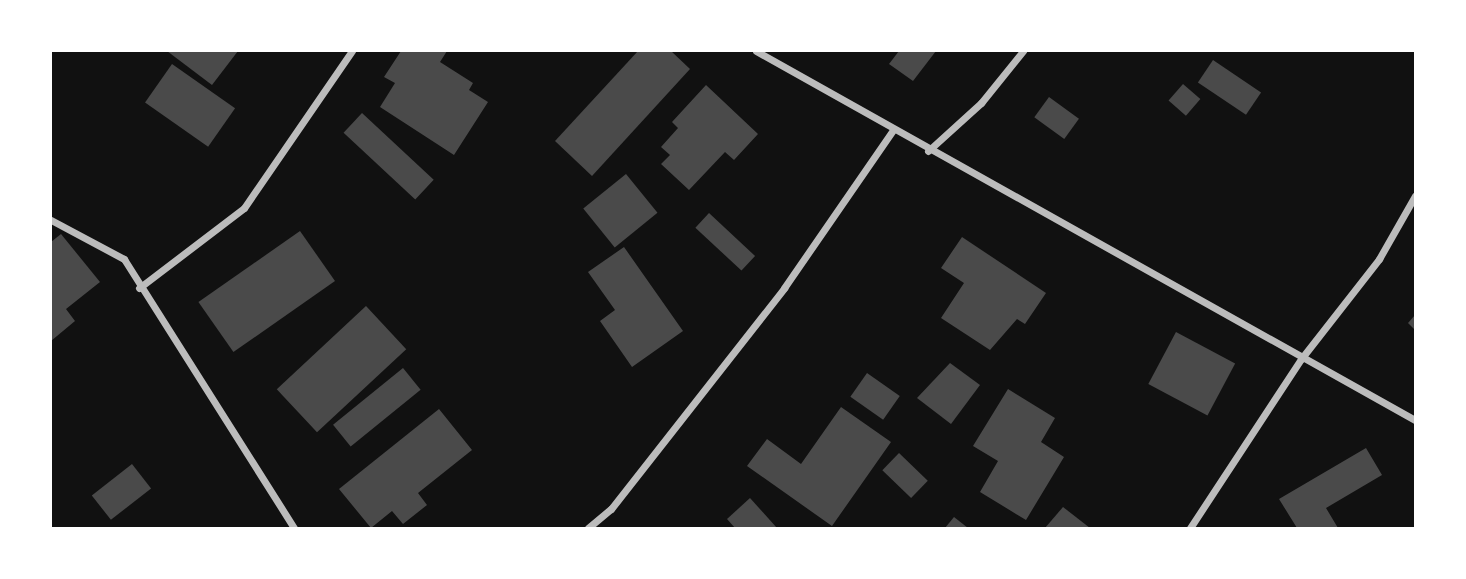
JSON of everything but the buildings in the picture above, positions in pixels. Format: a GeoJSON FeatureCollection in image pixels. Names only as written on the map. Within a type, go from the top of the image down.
{"type":"FeatureCollection","features":[{"type":"Feature","properties":{"kind":"street"},"geometry":{"type":"LineString","coordinates":[[139,288],[244,208],[352,51]]}},
{"type":"Feature","properties":{"kind":"street"},"geometry":{"type":"LineString","coordinates":[[756,51],[928,151],[1415,420]]}},
{"type":"Feature","properties":{"kind":"street"},"geometry":{"type":"LineString","coordinates":[[928,151],[981,103],[1023,51]]}},
{"type":"Feature","properties":{"kind":"street"},"geometry":{"type":"LineString","coordinates":[[588,528],[611,509],[784,288],[893,130]]}},
{"type":"Feature","properties":{"kind":"street"},"geometry":{"type":"LineString","coordinates":[[1190,528],[1301,359],[1379,259],[1415,196]]}},
{"type":"Feature","properties":{"kind":"street"},"geometry":{"type":"LineString","coordinates":[[51,220],[124,259],[139,288],[294,528]]}}]}
